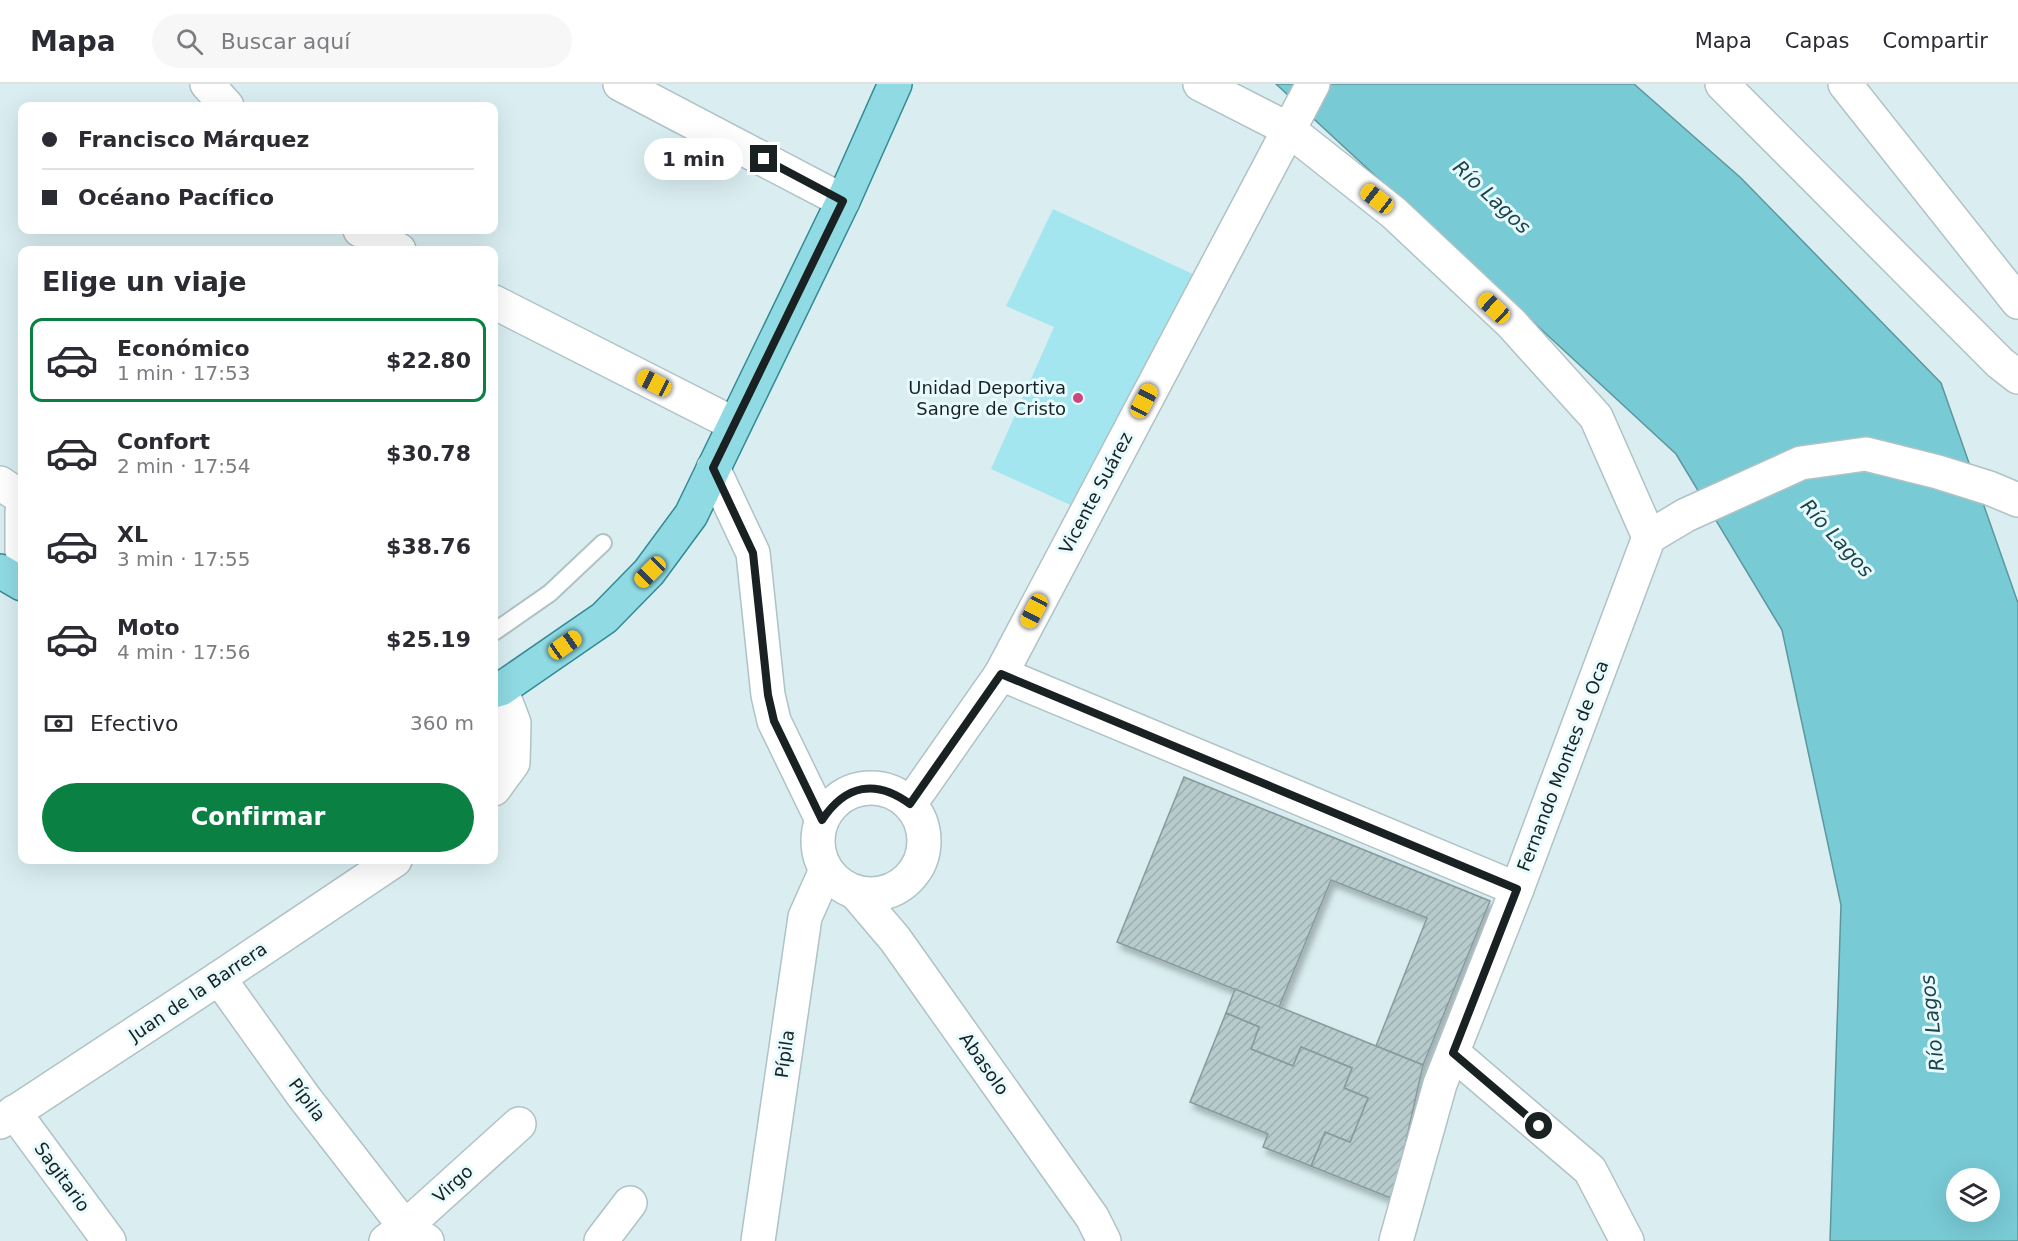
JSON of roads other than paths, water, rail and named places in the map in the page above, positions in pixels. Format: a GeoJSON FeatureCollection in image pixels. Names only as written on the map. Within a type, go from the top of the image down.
{"type":"FeatureCollection","features":[{"type":"Feature","properties":{"kind":"main road"},"geometry":{"type":"LineString","coordinates":[[498,689],[604,618],[650,572],[691,515],[843,201],[896,84]]}},
{"type":"Feature","properties":{"kind":"main road"},"geometry":{"type":"LineString","coordinates":[[0,571],[18,582]]}},
{"type":"Feature","properties":{"kind":"street"},"geometry":{"type":"LineString","coordinates":[[207,84],[223,102]]}},
{"type":"Feature","properties":{"kind":"street"},"geometry":{"type":"LineString","coordinates":[[620,84],[843,201]]}},
{"type":"Feature","properties":{"kind":"street"},"geometry":{"type":"LineString","coordinates":[[1200,84],[1300,107],[1394,213],[1511,323],[1596,417],[1649,537],[1686,515],[1801,463],[1866,454],[1938,472],[2004,494]]}},
{"type":"Feature","properties":{"kind":"street"},"geometry":{"type":"LineString","coordinates":[[1722,84],[2000,363],[2018,377]]}},
{"type":"Feature","properties":{"kind":"street"},"geometry":{"type":"LineString","coordinates":[[1845,84],[2018,302]]}},
{"type":"Feature","properties":{"kind":"street","name":"Vicente Suárez"},"geometry":{"type":"LineString","coordinates":[[910,804],[1001,674],[1300,107]]}},
{"type":"Feature","properties":{"kind":"street"},"geometry":{"type":"LineString","coordinates":[[368,234],[391,246]]}},
{"type":"Feature","properties":{"kind":"street"},"geometry":{"type":"LineString","coordinates":[[498,304],[734,424]]}},
{"type":"Feature","properties":{"kind":"street"},"geometry":{"type":"LineString","coordinates":[[713,468],[753,553],[768,695],[774,721],[822,820]]}},
{"type":"Feature","properties":{"kind":"street"},"geometry":{"type":"LineString","coordinates":[[0,483],[18,495]]}},
{"type":"Feature","properties":{"kind":"street","name":"Fernando Montes de Oca"},"geometry":{"type":"LineString","coordinates":[[1396,1241],[1440,1084],[1517,889],[1649,537]]}},
{"type":"Feature","properties":{"kind":"street"},"geometry":{"type":"LineString","coordinates":[[1001,674],[1517,889]]}},
{"type":"Feature","properties":{"kind":"street"},"geometry":{"type":"LineString","coordinates":[[498,692],[514,723],[513,763],[498,784]]}},
{"type":"Feature","properties":{"kind":"street"},"geometry":{"type":"LineString","coordinates":[[862,789],[879,789],[896,794],[910,804],[920,819],[924,836],[923,852],[917,869],[906,882],[890,891],[873,895],[855,892],[839,884],[826,870],[819,855],[818,837],[822,820],[832,805],[846,794],[862,789]]}},
{"type":"Feature","properties":{"kind":"street","name":"Juan de la Barrera"},"geometry":{"type":"LineString","coordinates":[[7,1117],[388,864]]}},
{"type":"Feature","properties":{"kind":"street","name":"Pípila"},"geometry":{"type":"LineString","coordinates":[[758,1241],[805,917],[826,870]]}},
{"type":"Feature","properties":{"kind":"street","name":"Abasolo"},"geometry":{"type":"LineString","coordinates":[[855,892],[895,939],[1092,1217],[1104,1241]]}},
{"type":"Feature","properties":{"kind":"street","name":"Pípila"},"geometry":{"type":"LineString","coordinates":[[219,978],[303,1097],[406,1236]]}},
{"type":"Feature","properties":{"kind":"street"},"geometry":{"type":"LineString","coordinates":[[1453,1053],[1590,1170],[1627,1241]]}},
{"type":"Feature","properties":{"kind":"street","name":"Sagitario"},"geometry":{"type":"LineString","coordinates":[[7,1117],[109,1241]]}},
{"type":"Feature","properties":{"kind":"street","name":"Virgo"},"geometry":{"type":"LineString","coordinates":[[406,1236],[519,1124]]}},
{"type":"Feature","properties":{"kind":"street"},"geometry":{"type":"LineString","coordinates":[[601,1241],[630,1203]]}},
{"type":"Feature","properties":{"kind":"lane"},"geometry":{"type":"LineString","coordinates":[[498,629],[550,593],[603,543]]}},
{"type":"Feature","properties":{"kind":"water","name":"Río Lagos"},"geometry":{"type":"Polygon","coordinates":[[[1276,84],[1634,84],[1741,178],[1941,383],[2018,603],[2018,1241],[1830,1241],[1841,905],[1782,630],[1676,454],[1276,84]]]}},
{"type":"Feature","properties":{"kind":"place","name":"Unidad Deportiva Sangre de Cristo"},"geometry":{"type":"Point","coordinates":[1078,398]}}]}
